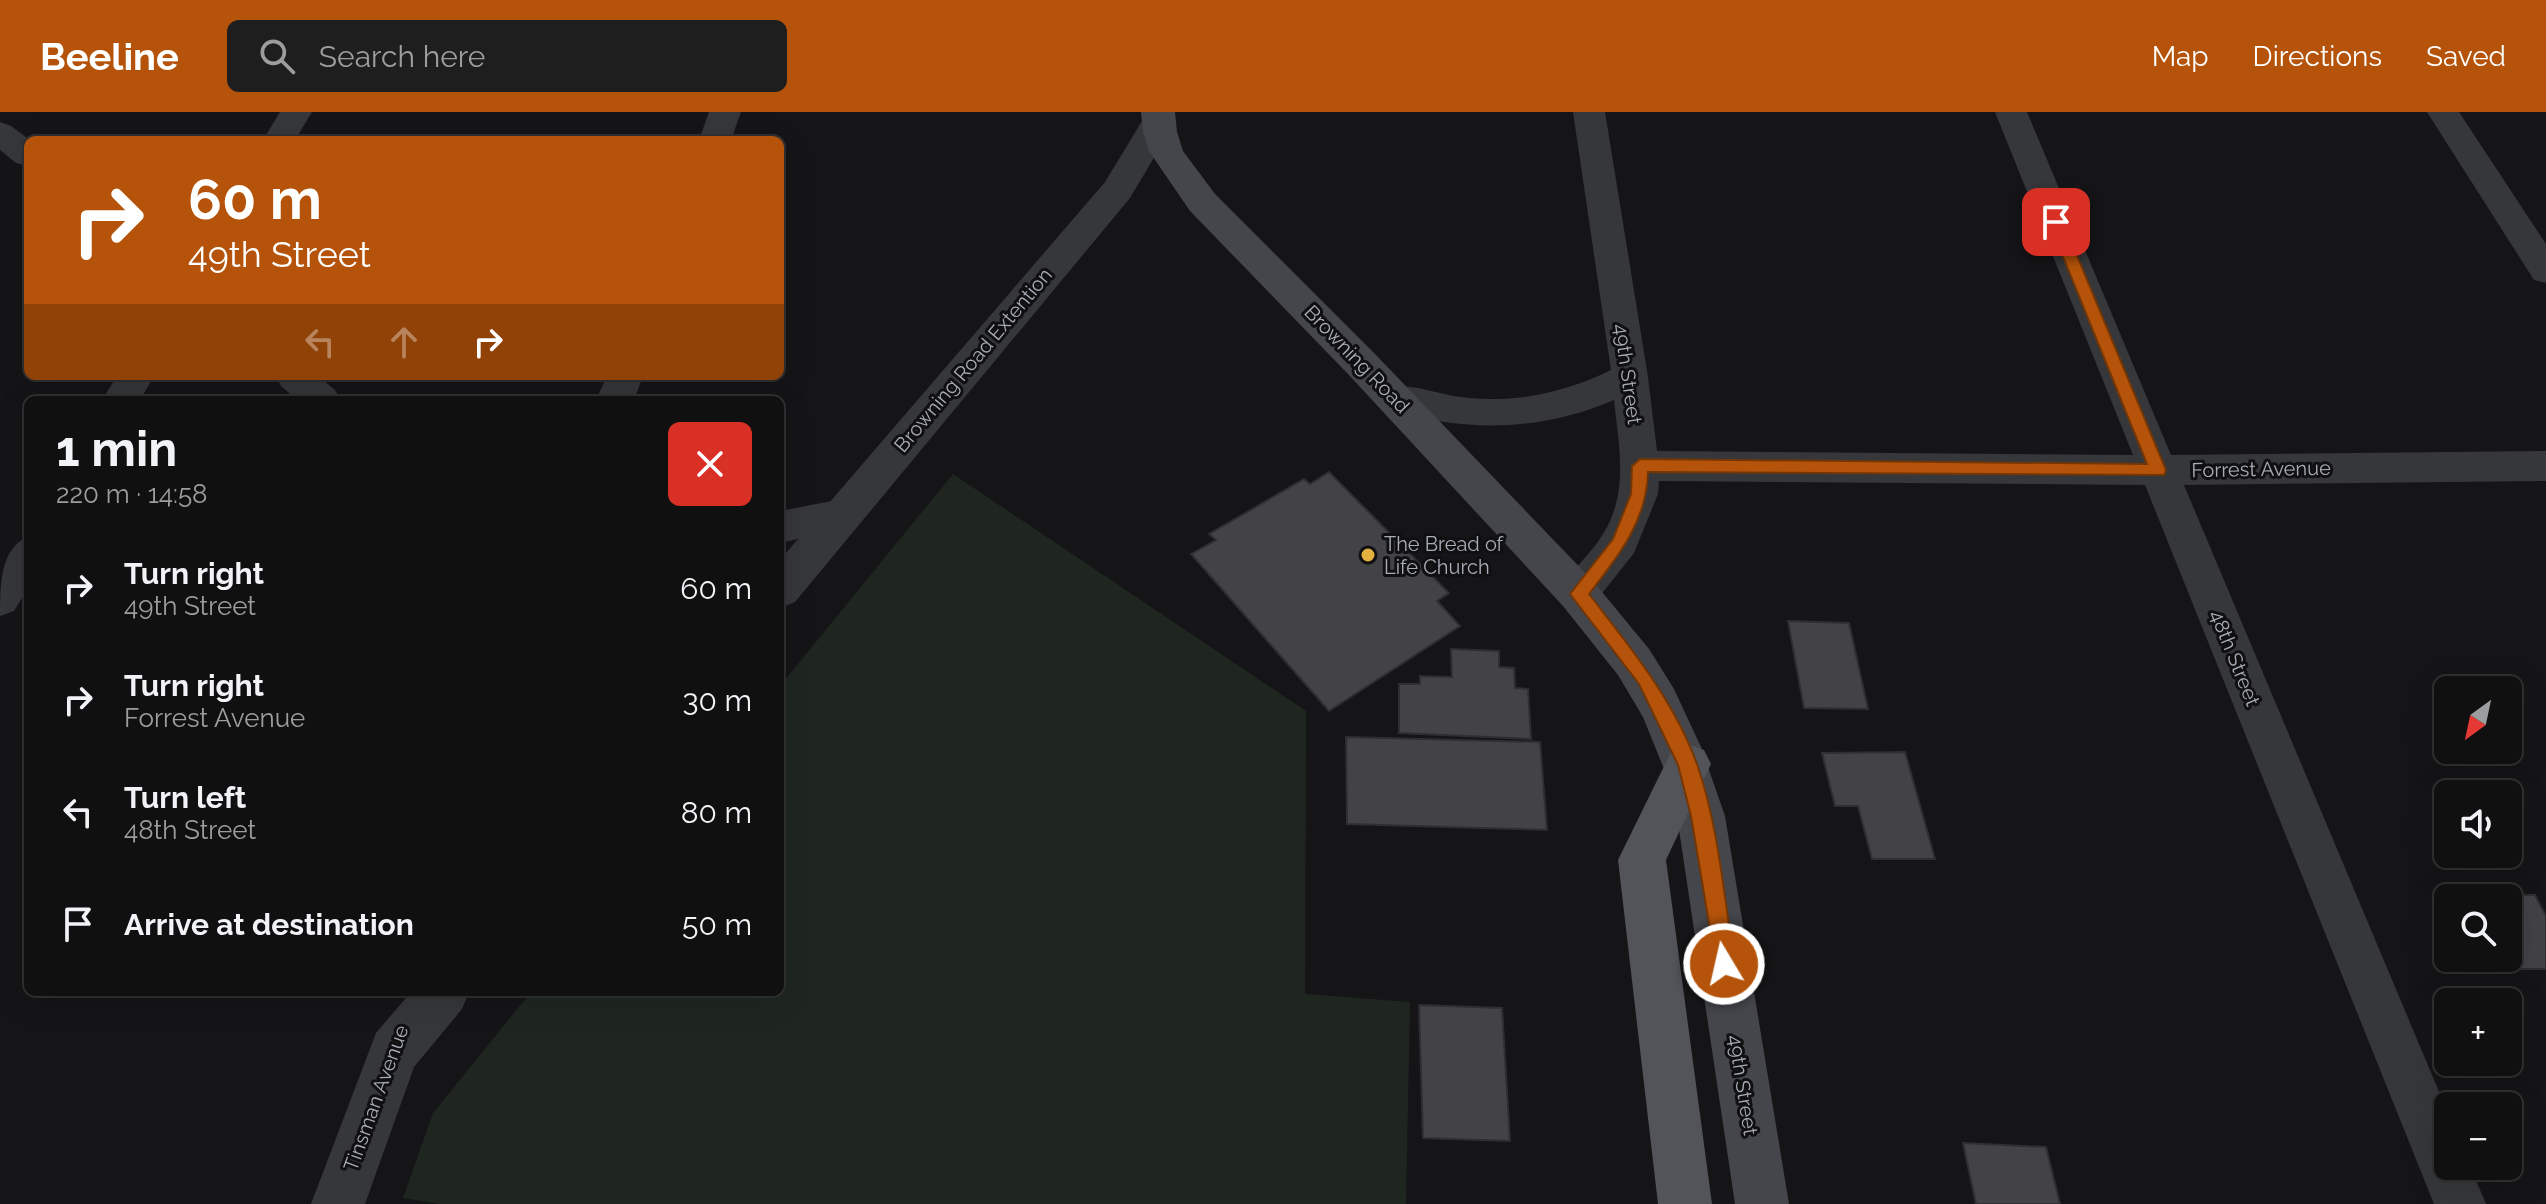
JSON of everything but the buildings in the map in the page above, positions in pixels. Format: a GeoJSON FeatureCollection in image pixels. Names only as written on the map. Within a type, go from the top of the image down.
{"type":"FeatureCollection","features":[{"type":"Feature","properties":{"kind":"main road","name":"Browning Road"},"geometry":{"type":"LineString","coordinates":[[1158,118],[1174,165],[1216,216],[1396,398],[1578,594]]}},
{"type":"Feature","properties":{"kind":"main road","name":"49th Street"},"geometry":{"type":"LineString","coordinates":[[1578,594],[1645,679],[1688,764],[1701,816],[1762,1204]]}},
{"type":"Feature","properties":{"kind":"main road"},"geometry":{"type":"LineString","coordinates":[[1685,1204],[1642,860],[1688,764]]}},
{"type":"Feature","properties":{"kind":"street"},"geometry":{"type":"LineString","coordinates":[[281,136],[296,112]]}},
{"type":"Feature","properties":{"kind":"street"},"geometry":{"type":"LineString","coordinates":[[716,136],[725,112]]}},
{"type":"Feature","properties":{"kind":"street","name":"49th Street"},"geometry":{"type":"LineString","coordinates":[[1578,594],[1620,542],[1639,494],[1640,466],[1630,377],[1589,112]]}},
{"type":"Feature","properties":{"kind":"street","name":"48th Street"},"geometry":{"type":"LineString","coordinates":[[2011,112],[2460,1204]]}},
{"type":"Feature","properties":{"kind":"street"},"geometry":{"type":"LineString","coordinates":[[2443,112],[2546,271]]}},
{"type":"Feature","properties":{"kind":"street","name":"Browning Road Extention"},"geometry":{"type":"LineString","coordinates":[[784,585],[1118,190],[1158,118]]}},
{"type":"Feature","properties":{"kind":"street"},"geometry":{"type":"LineString","coordinates":[[0,133],[24,152]]}},
{"type":"Feature","properties":{"kind":"street"},"geometry":{"type":"LineString","coordinates":[[1396,398],[1481,414],[1529,410],[1577,399],[1630,377]]}},
{"type":"Feature","properties":{"kind":"street"},"geometry":{"type":"LineString","coordinates":[[299,380],[317,396]]}},
{"type":"Feature","properties":{"kind":"street","name":"Forrest Avenue"},"geometry":{"type":"LineString","coordinates":[[1640,466],[2158,470],[2546,466]]}},
{"type":"Feature","properties":{"kind":"street"},"geometry":{"type":"LineString","coordinates":[[784,526],[842,515]]}},
{"type":"Feature","properties":{"kind":"street"},"geometry":{"type":"LineString","coordinates":[[0,599],[24,560]]}},
{"type":"Feature","properties":{"kind":"street","name":"Tinsman Avenue"},"geometry":{"type":"LineString","coordinates":[[338,1204],[412,996]]}},
{"type":"Feature","properties":{"kind":"street"},"geometry":{"type":"LineString","coordinates":[[394,1051],[441,996]]}},
{"type":"Feature","properties":{"kind":"shaded area"},"geometry":{"type":"Polygon","coordinates":[[[953,474],[1306,711],[1305,994],[1410,1002],[1406,1204],[440,1204],[403,1198],[433,1113],[528,996],[784,996],[784,681],[953,474]]]}},
{"type":"Feature","properties":{"kind":"place","name":"The Bread of Life Church"},"geometry":{"type":"Point","coordinates":[1368,555]}},
{"type":"Feature","properties":{"kind":"route"},"geometry":{"type":"LineString","coordinates":[[1724,964],[1701,816],[1688,764],[1645,679],[1619,642],[1578,594],[1620,542],[1639,494],[1640,466],[2158,470],[2056,222]]}}]}
